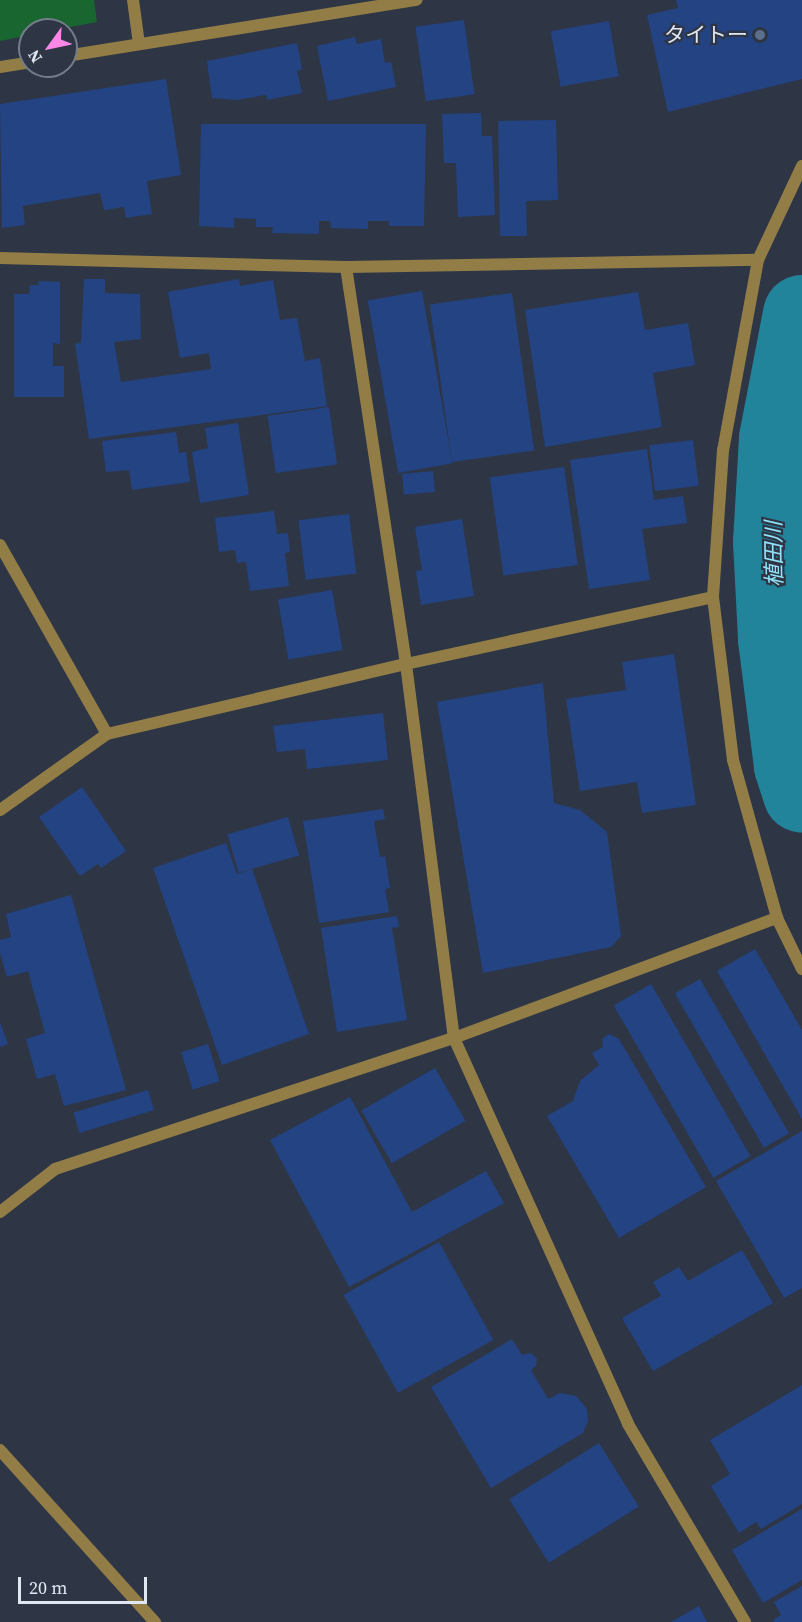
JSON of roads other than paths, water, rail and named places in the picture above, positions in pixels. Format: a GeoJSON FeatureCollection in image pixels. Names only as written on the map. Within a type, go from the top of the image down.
{"type":"FeatureCollection","features":[{"type":"Feature","properties":{"kind":"street"},"geometry":{"type":"LineString","coordinates":[[133,0],[139,44]]}},
{"type":"Feature","properties":{"kind":"street"},"geometry":{"type":"LineString","coordinates":[[78,54],[417,0]]}},
{"type":"Feature","properties":{"kind":"street"},"geometry":{"type":"LineString","coordinates":[[0,67],[18,64]]}},
{"type":"Feature","properties":{"kind":"street"},"geometry":{"type":"LineString","coordinates":[[802,166],[758,260],[723,450],[713,597],[733,760],[777,918],[802,969]]}},
{"type":"Feature","properties":{"kind":"street"},"geometry":{"type":"LineString","coordinates":[[0,258],[346,267],[758,260]]}},
{"type":"Feature","properties":{"kind":"street"},"geometry":{"type":"LineString","coordinates":[[346,267],[406,664],[454,1038],[628,1424],[745,1622]]}},
{"type":"Feature","properties":{"kind":"street"},"geometry":{"type":"LineString","coordinates":[[0,545],[107,734]]}},
{"type":"Feature","properties":{"kind":"street"},"geometry":{"type":"LineString","coordinates":[[0,810],[107,734],[406,664],[713,597]]}},
{"type":"Feature","properties":{"kind":"street"},"geometry":{"type":"LineString","coordinates":[[0,1212],[55,1169],[454,1038],[777,918]]}},
{"type":"Feature","properties":{"kind":"street"},"geometry":{"type":"LineString","coordinates":[[0,1450],[155,1622]]}},
{"type":"Feature","properties":{"kind":"waterway","name":"植田川"},"geometry":{"type":"LineString","coordinates":[[802,314],[778,439],[772,542],[777,639],[793,766],[802,794]]}},
{"type":"Feature","properties":{"kind":"place","name":"タイトー"},"geometry":{"type":"Point","coordinates":[760,35]}}]}
